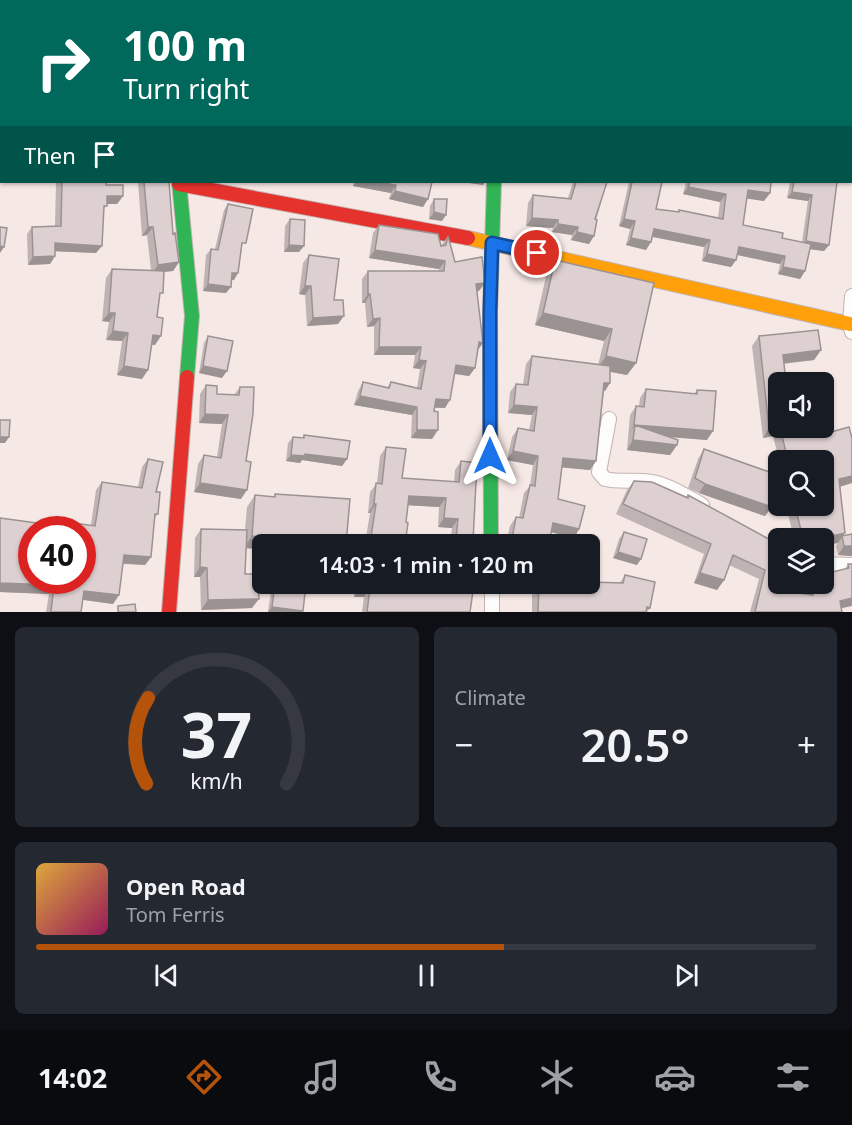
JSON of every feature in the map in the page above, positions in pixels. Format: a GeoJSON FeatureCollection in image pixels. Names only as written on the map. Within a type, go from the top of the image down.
{"type":"FeatureCollection","features":[{"type":"Feature","properties":{"kind":"street"},"geometry":{"type":"LineString","coordinates":[[169,612],[192,316],[179,183],[492,243],[851,328],[852,296]]}},
{"type":"Feature","properties":{"kind":"street"},"geometry":{"type":"LineString","coordinates":[[491,534],[490,312],[494,183]]}},
{"type":"Feature","properties":{"kind":"street"},"geometry":{"type":"LineString","coordinates":[[609,419],[599,472],[605,479],[615,482],[644,480],[662,484],[714,512]]}},
{"type":"Feature","properties":{"kind":"street"},"geometry":{"type":"LineString","coordinates":[[834,564],[852,565]]}},
{"type":"Feature","properties":{"kind":"street"},"geometry":{"type":"LineString","coordinates":[[492,594],[492,612]]}},
{"type":"Feature","properties":{"kind":"building"},"geometry":{"type":"Polygon","coordinates":[[[62,183],[123,185],[123,196],[107,196],[107,206],[104,206],[102,246],[55,243],[55,256],[33,257],[32,227],[61,226],[62,183]]]}},
{"type":"Feature","properties":{"kind":"building"},"geometry":{"type":"Polygon","coordinates":[[[144,183],[169,183],[173,234],[175,233],[179,262],[158,265],[153,227],[148,227],[144,183]]]}},
{"type":"Feature","properties":{"kind":"building"},"geometry":{"type":"Polygon","coordinates":[[[384,183],[432,183],[428,199],[395,191],[396,185],[384,183]]]}},
{"type":"Feature","properties":{"kind":"building"},"geometry":{"type":"Polygon","coordinates":[[[576,183],[607,183],[595,219],[597,220],[594,236],[577,232],[578,227],[558,224],[558,220],[532,218],[533,195],[571,199],[576,183]]]}},
{"type":"Feature","properties":{"kind":"building"},"geometry":{"type":"Polygon","coordinates":[[[632,183],[662,183],[656,209],[679,212],[679,210],[723,219],[726,194],[688,187],[690,183],[771,183],[770,193],[748,190],[743,225],[783,233],[782,238],[811,244],[805,271],[783,267],[785,256],[739,247],[736,260],[707,254],[710,240],[654,229],[651,242],[631,238],[635,221],[624,219],[632,183]]]}},
{"type":"Feature","properties":{"kind":"building"},"geometry":{"type":"Polygon","coordinates":[[[794,183],[837,183],[829,245],[806,241],[812,195],[792,192],[794,183]]]}},
{"type":"Feature","properties":{"kind":"building"},"geometry":{"type":"Polygon","coordinates":[[[434,199],[447,199],[446,215],[434,212],[434,199]]]}},
{"type":"Feature","properties":{"kind":"building"},"geometry":{"type":"Polygon","coordinates":[[[228,204],[253,209],[246,243],[242,243],[238,273],[232,273],[231,287],[208,284],[211,249],[218,250],[228,204]]]}},
{"type":"Feature","properties":{"kind":"building"},"geometry":{"type":"Polygon","coordinates":[[[290,219],[305,220],[304,246],[289,245],[290,219]]]}},
{"type":"Feature","properties":{"kind":"building"},"geometry":{"type":"Polygon","coordinates":[[[379,225],[438,234],[441,246],[446,245],[448,236],[455,262],[482,257],[485,283],[476,284],[483,343],[479,342],[475,368],[456,365],[450,400],[436,399],[434,411],[438,412],[438,430],[417,430],[417,407],[360,396],[363,382],[389,388],[391,382],[421,389],[426,361],[419,360],[421,347],[379,347],[380,318],[373,319],[370,294],[368,294],[368,271],[444,271],[445,261],[375,250],[379,225]]]}},
{"type":"Feature","properties":{"kind":"building"},"geometry":{"type":"Polygon","coordinates":[[[0,227],[7,228],[4,247],[0,246],[0,227]]]}},
{"type":"Feature","properties":{"kind":"building"},"geometry":{"type":"Polygon","coordinates":[[[309,255],[339,259],[334,300],[343,300],[344,316],[313,318],[311,286],[305,286],[309,255]]]}},
{"type":"Feature","properties":{"kind":"building"},"geometry":{"type":"Polygon","coordinates":[[[555,260],[654,283],[636,363],[606,356],[612,329],[543,313],[555,260]]]}},
{"type":"Feature","properties":{"kind":"building"},"geometry":{"type":"Polygon","coordinates":[[[112,269],[164,271],[163,293],[160,293],[157,317],[163,318],[161,336],[153,335],[148,370],[124,366],[128,333],[113,331],[115,313],[109,313],[112,269]]]}},
{"type":"Feature","properties":{"kind":"building"},"geometry":{"type":"Polygon","coordinates":[[[818,330],[821,350],[783,355],[785,372],[768,372],[768,419],[759,336],[818,330]]]}},
{"type":"Feature","properties":{"kind":"building"},"geometry":{"type":"Polygon","coordinates":[[[208,336],[233,341],[227,371],[203,366],[208,336]]]}},
{"type":"Feature","properties":{"kind":"building"},"geometry":{"type":"Polygon","coordinates":[[[532,356],[610,366],[610,383],[604,383],[596,461],[563,458],[558,499],[585,506],[579,529],[553,523],[551,534],[513,534],[516,517],[523,518],[530,485],[535,486],[538,456],[513,451],[518,428],[534,431],[537,407],[514,405],[516,384],[528,385],[532,356]]]}},
{"type":"Feature","properties":{"kind":"building"},"geometry":{"type":"Polygon","coordinates":[[[206,385],[217,386],[217,394],[239,395],[240,387],[254,387],[253,414],[246,461],[251,462],[247,490],[200,483],[204,455],[221,458],[228,415],[205,414],[206,385]]]}},
{"type":"Feature","properties":{"kind":"building"},"geometry":{"type":"Polygon","coordinates":[[[646,389],[697,394],[697,390],[716,391],[713,431],[634,425],[636,406],[644,407],[646,389]]]}},
{"type":"Feature","properties":{"kind":"building"},"geometry":{"type":"Polygon","coordinates":[[[0,420],[10,420],[9,437],[0,437],[0,420]]]}},
{"type":"Feature","properties":{"kind":"building"},"geometry":{"type":"Polygon","coordinates":[[[635,425],[678,440],[677,445],[633,440],[635,425]]]}},
{"type":"Feature","properties":{"kind":"building"},"geometry":{"type":"Polygon","coordinates":[[[849,427],[852,438],[852,476],[839,479],[845,533],[834,536],[834,528],[800,528],[798,516],[834,516],[834,450],[786,450],[782,438],[834,438],[834,431],[849,427]]]}},
{"type":"Feature","properties":{"kind":"building"},"geometry":{"type":"Polygon","coordinates":[[[304,435],[350,441],[347,459],[305,454],[305,456],[291,455],[293,437],[304,438],[304,435]]]}},
{"type":"Feature","properties":{"kind":"building"},"geometry":{"type":"Polygon","coordinates":[[[386,447],[406,449],[402,478],[459,482],[461,461],[477,463],[473,534],[457,534],[458,519],[444,518],[446,498],[409,496],[406,534],[372,534],[376,504],[374,504],[376,483],[382,484],[386,447]]]}},
{"type":"Feature","properties":{"kind":"building"},"geometry":{"type":"Polygon","coordinates":[[[704,449],[768,471],[768,506],[705,484],[695,478],[704,449]]]}},
{"type":"Feature","properties":{"kind":"building"},"geometry":{"type":"Polygon","coordinates":[[[148,459],[163,462],[156,492],[160,492],[158,514],[155,514],[151,557],[124,555],[119,595],[96,592],[96,520],[102,482],[142,488],[148,459]]]}},
{"type":"Feature","properties":{"kind":"building"},"geometry":{"type":"Polygon","coordinates":[[[634,481],[652,482],[688,498],[688,495],[768,539],[768,594],[834,594],[834,572],[849,568],[848,564],[852,564],[852,598],[840,601],[842,612],[755,612],[765,570],[733,555],[724,580],[700,573],[711,544],[623,504],[634,481]]]}},
{"type":"Feature","properties":{"kind":"building"},"geometry":{"type":"Polygon","coordinates":[[[275,494],[350,499],[347,534],[252,534],[255,495],[275,497],[275,494]]]}},
{"type":"Feature","properties":{"kind":"building"},"geometry":{"type":"Polygon","coordinates":[[[0,518],[18,520],[18,584],[0,583],[0,518]]]}},
{"type":"Feature","properties":{"kind":"building"},"geometry":{"type":"Polygon","coordinates":[[[201,529],[247,530],[245,574],[252,574],[252,594],[259,594],[259,599],[208,600],[207,568],[200,567],[201,529]]]}},
{"type":"Feature","properties":{"kind":"building"},"geometry":{"type":"Polygon","coordinates":[[[624,532],[647,539],[641,559],[618,552],[624,532]]]}},
{"type":"Feature","properties":{"kind":"building"},"geometry":{"type":"Polygon","coordinates":[[[852,534],[852,546],[844,546],[842,536],[852,534]]]}},
{"type":"Feature","properties":{"kind":"building"},"geometry":{"type":"Polygon","coordinates":[[[625,575],[655,582],[650,608],[647,607],[646,612],[538,612],[539,594],[600,594],[600,582],[623,583],[625,575]]]}},
{"type":"Feature","properties":{"kind":"building"},"geometry":{"type":"Polygon","coordinates":[[[53,594],[84,594],[81,612],[51,612],[53,594]]]}},
{"type":"Feature","properties":{"kind":"building"},"geometry":{"type":"Polygon","coordinates":[[[274,594],[305,594],[303,611],[272,607],[274,594]]]}},
{"type":"Feature","properties":{"kind":"building"},"geometry":{"type":"Polygon","coordinates":[[[369,594],[473,594],[470,612],[367,612],[369,594]]]}},
{"type":"Feature","properties":{"kind":"building"},"geometry":{"type":"Polygon","coordinates":[[[135,604],[136,612],[118,612],[118,606],[135,604]]]}},
{"type":"Feature","properties":{"kind":"traffic: fast"},"geometry":{"type":"LineString","coordinates":[[179,183],[192,316],[187,377]]}},
{"type":"Feature","properties":{"kind":"traffic: fast"},"geometry":{"type":"LineString","coordinates":[[491,534],[490,312],[494,183]]}},
{"type":"Feature","properties":{"kind":"traffic: slow"},"geometry":{"type":"LineString","coordinates":[[468,238],[850,324]]}},
{"type":"Feature","properties":{"kind":"traffic: jam"},"geometry":{"type":"LineString","coordinates":[[179,184],[468,238]]}},
{"type":"Feature","properties":{"kind":"traffic: jam"},"geometry":{"type":"LineString","coordinates":[[169,612],[187,377]]}},
{"type":"Feature","properties":{"kind":"route"},"geometry":{"type":"LineString","coordinates":[[490,456],[492,243],[537,253]]}}]}
